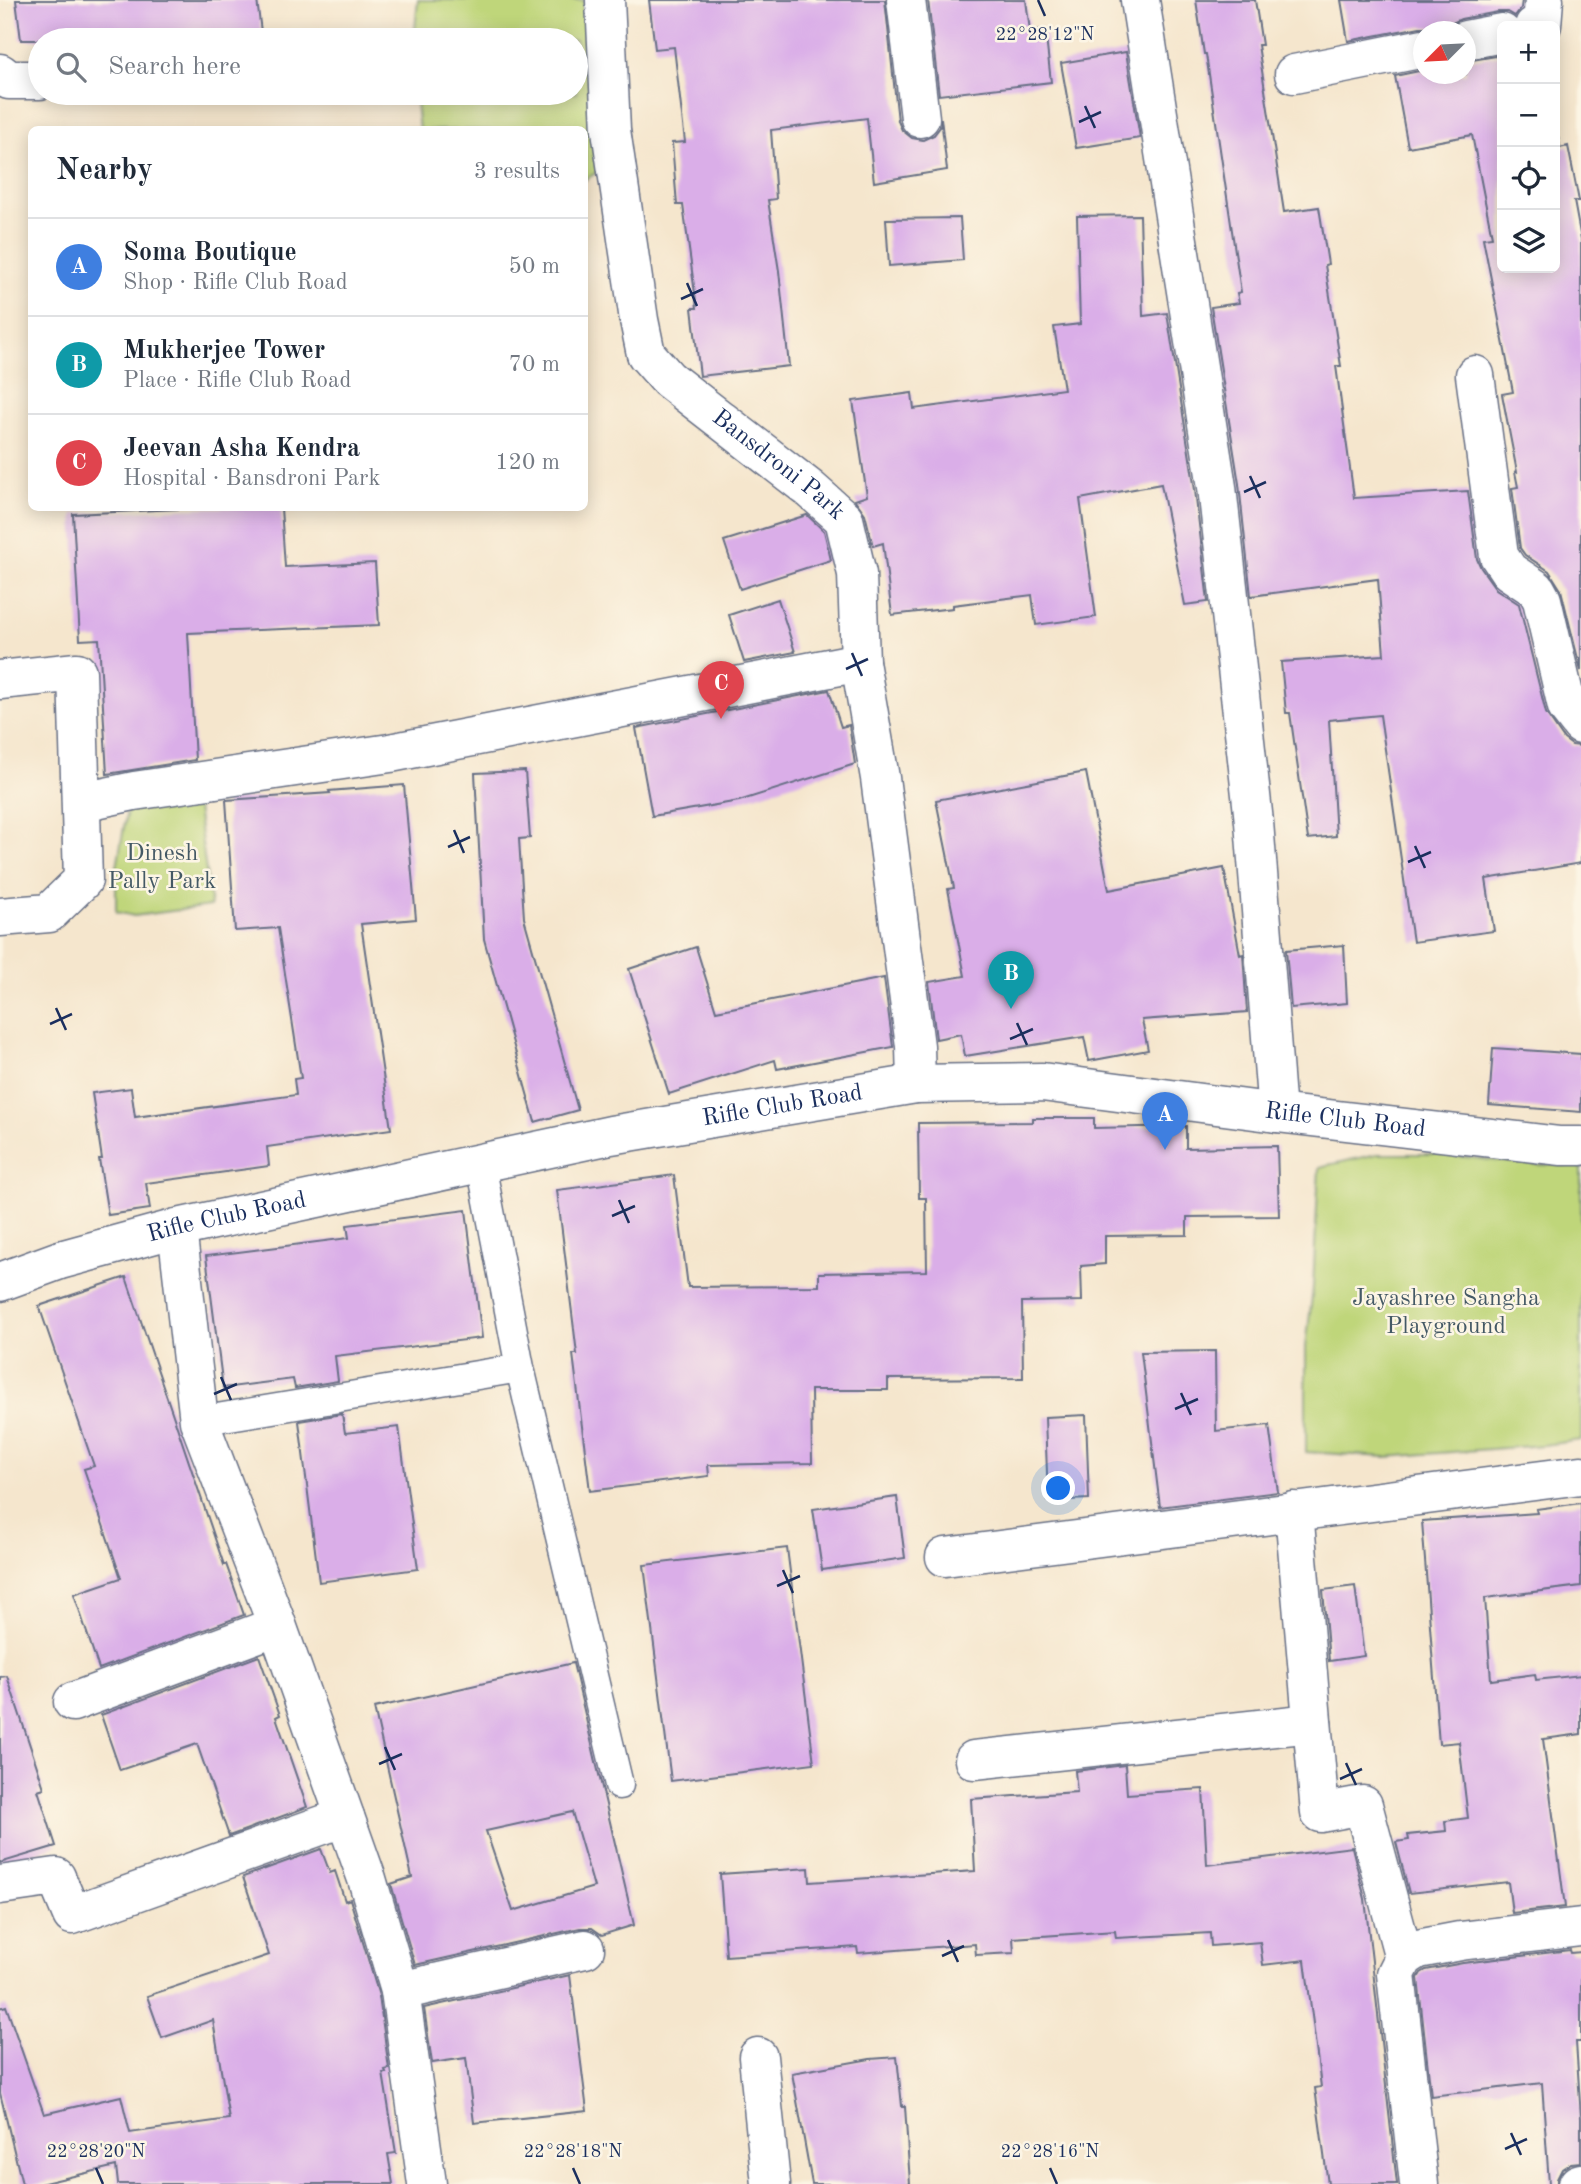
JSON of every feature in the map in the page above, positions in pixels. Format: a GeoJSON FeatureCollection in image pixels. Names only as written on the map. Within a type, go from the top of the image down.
{"type":"FeatureCollection","features":[{"type":"Feature","properties":{"kind":"street","name":"Bansdroni Park"},"geometry":{"type":"LineString","coordinates":[[605,0],[611,130],[646,354],[668,380],[810,489],[844,519],[857,574],[860,662],[883,805],[915,1046],[916,1084]]}},
{"type":"Feature","properties":{"kind":"street"},"geometry":{"type":"LineString","coordinates":[[906,0],[920,118]]}},
{"type":"Feature","properties":{"kind":"street"},"geometry":{"type":"LineString","coordinates":[[1140,0],[1217,487],[1254,822],[1277,1113]]}},
{"type":"Feature","properties":{"kind":"street"},"geometry":{"type":"LineString","coordinates":[[1542,21],[1544,0]]}},
{"type":"Feature","properties":{"kind":"street"},"geometry":{"type":"LineString","coordinates":[[1476,38],[1497,34]]}},
{"type":"Feature","properties":{"kind":"street"},"geometry":{"type":"LineString","coordinates":[[1294,74],[1413,50]]}},
{"type":"Feature","properties":{"kind":"street"},"geometry":{"type":"LineString","coordinates":[[0,73],[9,80],[28,80]]}},
{"type":"Feature","properties":{"kind":"street"},"geometry":{"type":"LineString","coordinates":[[1475,375],[1499,556],[1508,571],[1536,589],[1542,600],[1567,707],[1581,725]]}},
{"type":"Feature","properties":{"kind":"street"},"geometry":{"type":"LineString","coordinates":[[82,802],[134,791],[390,753],[860,662]]}},
{"type":"Feature","properties":{"kind":"street"},"geometry":{"type":"LineString","coordinates":[[0,680],[77,672],[83,880],[49,913],[0,917]]}},
{"type":"Feature","properties":{"kind":"street","name":"Rifle Club Road"},"geometry":{"type":"LineString","coordinates":[[0,1282],[60,1260],[177,1228],[611,1135],[916,1084],[1042,1082],[1277,1113],[1560,1146],[1581,1146]]}},
{"type":"Feature","properties":{"kind":"street"},"geometry":{"type":"LineString","coordinates":[[177,1228],[200,1421],[277,1626],[367,1879],[400,1991],[427,2184]]}},
{"type":"Feature","properties":{"kind":"street"},"geometry":{"type":"LineString","coordinates":[[945,1557],[1581,1475]]}},
{"type":"Feature","properties":{"kind":"street"},"geometry":{"type":"LineString","coordinates":[[1294,1511],[1320,1813],[1363,1805],[1404,1958]]}},
{"type":"Feature","properties":{"kind":"street"},"geometry":{"type":"LineString","coordinates":[[73,1702],[277,1626]]}},
{"type":"Feature","properties":{"kind":"street"},"geometry":{"type":"LineString","coordinates":[[974,1760],[1312,1723]]}},
{"type":"Feature","properties":{"kind":"street"},"geometry":{"type":"LineString","coordinates":[[0,1885],[56,1877],[72,1915],[345,1817]]}},
{"type":"Feature","properties":{"kind":"street"},"geometry":{"type":"LineString","coordinates":[[1419,2184],[1396,1974],[1404,1958],[1418,1949],[1450,1943],[1581,1927]]}},
{"type":"Feature","properties":{"kind":"street"},"geometry":{"type":"LineString","coordinates":[[400,1991],[586,1949]]}},
{"type":"Feature","properties":{"kind":"street"},"geometry":{"type":"LineString","coordinates":[[758,2057],[771,2184]]}},
{"type":"Feature","properties":{"kind":"lane"},"geometry":{"type":"LineString","coordinates":[[481,1164],[520,1368],[619,1785]]}},
{"type":"Feature","properties":{"kind":"lane"},"geometry":{"type":"LineString","coordinates":[[200,1421],[520,1368]]}},
{"type":"Feature","properties":{"kind":"green space"},"geometry":{"type":"Polygon","coordinates":[[[418,0],[584,0],[586,28],[415,28],[418,0]]]}},
{"type":"Feature","properties":{"kind":"green space"},"geometry":{"type":"Polygon","coordinates":[[[588,53],[597,172],[588,178],[588,126],[419,126],[416,105],[588,105],[588,53]]]}},
{"type":"Feature","properties":{"kind":"green space","name":"Dinesh Pally Park"},"geometry":{"type":"Polygon","coordinates":[[[196,801],[211,906],[134,916],[116,912],[116,872],[127,810],[196,801]]]}},
{"type":"Feature","properties":{"kind":"green space","name":"Jayashree Sangha Playground"},"geometry":{"type":"Polygon","coordinates":[[[1377,1154],[1438,1154],[1535,1165],[1581,1165],[1581,1440],[1386,1457],[1306,1452],[1306,1347],[1313,1288],[1319,1167],[1377,1154]]]}},
{"type":"Feature","properties":{"kind":"building"},"geometry":{"type":"Polygon","coordinates":[[[16,0],[257,0],[260,28],[28,28],[28,40],[21,40],[16,0]]]}},
{"type":"Feature","properties":{"kind":"building"},"geometry":{"type":"Polygon","coordinates":[[[649,0],[885,0],[898,121],[902,130],[912,138],[923,140],[934,135],[940,127],[941,118],[947,170],[874,182],[867,118],[771,130],[776,199],[768,200],[789,366],[700,376],[692,308],[697,308],[683,205],[677,205],[672,143],[685,142],[674,47],[655,49],[649,0]]]}},
{"type":"Feature","properties":{"kind":"building"},"geometry":{"type":"Polygon","coordinates":[[[928,0],[1026,0],[1030,31],[1045,29],[1051,82],[939,95],[928,0]]]}},
{"type":"Feature","properties":{"kind":"building"},"geometry":{"type":"Polygon","coordinates":[[[1196,0],[1255,0],[1262,45],[1258,45],[1284,212],[1319,207],[1341,366],[1336,366],[1354,498],[1468,491],[1477,559],[1496,589],[1519,604],[1546,713],[1564,739],[1572,745],[1581,746],[1581,863],[1486,879],[1494,931],[1413,942],[1380,715],[1329,720],[1336,836],[1308,839],[1290,713],[1286,713],[1281,662],[1384,655],[1378,579],[1251,596],[1239,484],[1211,307],[1239,303],[1237,293],[1241,292],[1196,0]]]}},
{"type":"Feature","properties":{"kind":"building"},"geometry":{"type":"Polygon","coordinates":[[[1341,0],[1522,0],[1521,8],[1515,16],[1508,12],[1498,12],[1456,21],[1413,21],[1413,28],[1348,41],[1341,0]]]}},
{"type":"Feature","properties":{"kind":"building"},"geometry":{"type":"Polygon","coordinates":[[[1126,52],[1140,138],[1076,148],[1061,63],[1126,52]]]}},
{"type":"Feature","properties":{"kind":"building"},"geometry":{"type":"Polygon","coordinates":[[[1497,56],[1497,273],[1560,273],[1560,148],[1568,146],[1579,201],[1574,201],[1581,239],[1581,671],[1561,590],[1549,571],[1525,555],[1520,548],[1512,488],[1518,487],[1517,472],[1502,394],[1513,392],[1483,238],[1492,237],[1472,135],[1408,147],[1395,76],[1413,72],[1413,84],[1476,84],[1476,59],[1497,56]]]}},
{"type":"Feature","properties":{"kind":"building"},"geometry":{"type":"Polygon","coordinates":[[[1140,215],[1143,316],[1167,313],[1195,490],[1208,602],[1185,605],[1161,484],[1080,499],[1096,617],[1036,625],[1032,595],[892,615],[883,543],[873,546],[865,514],[855,500],[867,496],[853,401],[912,393],[914,409],[1064,389],[1054,327],[1080,324],[1077,216],[1140,215]]]}},
{"type":"Feature","properties":{"kind":"building"},"geometry":{"type":"Polygon","coordinates":[[[960,218],[963,260],[889,266],[886,219],[960,218]]]}},
{"type":"Feature","properties":{"kind":"building"},"geometry":{"type":"Polygon","coordinates":[[[281,511],[285,567],[375,563],[379,625],[188,633],[195,760],[107,774],[99,639],[80,640],[73,514],[281,511]]]}},
{"type":"Feature","properties":{"kind":"building"},"geometry":{"type":"Polygon","coordinates":[[[807,515],[824,531],[831,560],[740,589],[724,541],[807,515]]]}},
{"type":"Feature","properties":{"kind":"building"},"geometry":{"type":"Polygon","coordinates":[[[778,599],[795,652],[744,662],[729,615],[778,599]]]}},
{"type":"Feature","properties":{"kind":"building"},"geometry":{"type":"Polygon","coordinates":[[[829,690],[841,727],[849,725],[855,764],[739,801],[652,816],[636,728],[829,690]]]}},
{"type":"Feature","properties":{"kind":"building"},"geometry":{"type":"Polygon","coordinates":[[[525,771],[530,838],[519,839],[524,918],[578,1110],[535,1122],[484,939],[475,773],[525,771]]]}},
{"type":"Feature","properties":{"kind":"building"},"geometry":{"type":"Polygon","coordinates":[[[1086,772],[1109,890],[1224,868],[1240,955],[1243,954],[1247,1012],[1142,1020],[1148,1050],[1089,1061],[1084,1037],[965,1056],[961,1034],[936,1039],[929,982],[965,976],[948,889],[954,888],[936,800],[1086,772]]]}},
{"type":"Feature","properties":{"kind":"building"},"geometry":{"type":"Polygon","coordinates":[[[404,785],[416,919],[361,924],[391,1129],[267,1147],[269,1166],[146,1183],[150,1209],[108,1215],[92,1093],[131,1088],[135,1117],[296,1095],[294,1079],[301,1078],[278,928],[235,931],[226,800],[404,785]]]}},
{"type":"Feature","properties":{"kind":"building"},"geometry":{"type":"Polygon","coordinates":[[[1344,945],[1347,1003],[1291,1008],[1286,950],[1344,945]]]}},
{"type":"Feature","properties":{"kind":"building"},"geometry":{"type":"Polygon","coordinates":[[[696,947],[716,1011],[884,978],[893,1047],[777,1069],[775,1060],[669,1094],[629,969],[696,947]]]}},
{"type":"Feature","properties":{"kind":"building"},"geometry":{"type":"Polygon","coordinates":[[[1493,1048],[1581,1054],[1581,1112],[1489,1105],[1493,1048]]]}},
{"type":"Feature","properties":{"kind":"building"},"geometry":{"type":"Polygon","coordinates":[[[1033,1118],[1094,1118],[1094,1128],[1186,1126],[1186,1148],[1277,1146],[1279,1216],[1187,1217],[1187,1235],[1105,1236],[1105,1264],[1081,1266],[1082,1301],[1022,1302],[1023,1378],[888,1379],[888,1390],[811,1390],[812,1463],[708,1465],[709,1476],[590,1491],[557,1190],[674,1175],[688,1287],[819,1286],[819,1273],[927,1271],[926,1198],[919,1198],[918,1123],[1033,1122],[1033,1118]]]}},
{"type":"Feature","properties":{"kind":"building"},"geometry":{"type":"Polygon","coordinates":[[[466,1210],[482,1338],[335,1356],[338,1381],[295,1388],[293,1379],[223,1388],[206,1256],[349,1238],[347,1225],[466,1210]]]}},
{"type":"Feature","properties":{"kind":"building"},"geometry":{"type":"Polygon","coordinates":[[[126,1277],[224,1565],[226,1564],[244,1615],[99,1669],[74,1594],[121,1578],[84,1469],[94,1466],[39,1306],[126,1277]]]}},
{"type":"Feature","properties":{"kind":"building"},"geometry":{"type":"Polygon","coordinates":[[[1215,1351],[1216,1431],[1269,1425],[1278,1492],[1160,1507],[1141,1352],[1215,1351]]]}},
{"type":"Feature","properties":{"kind":"building"},"geometry":{"type":"Polygon","coordinates":[[[342,1414],[345,1433],[399,1427],[418,1569],[319,1582],[299,1421],[342,1414]]]}},
{"type":"Feature","properties":{"kind":"building"},"geometry":{"type":"Polygon","coordinates":[[[1086,1415],[1089,1499],[1048,1501],[1045,1417],[1086,1415]]]}},
{"type":"Feature","properties":{"kind":"building"},"geometry":{"type":"Polygon","coordinates":[[[897,1497],[905,1558],[822,1570],[813,1509],[897,1497]]]}},
{"type":"Feature","properties":{"kind":"building"},"geometry":{"type":"Polygon","coordinates":[[[1581,1503],[1581,1586],[1485,1598],[1491,1680],[1535,1674],[1536,1680],[1581,1675],[1581,1734],[1543,1739],[1565,1907],[1512,1913],[1508,1882],[1409,1893],[1396,1842],[1409,1840],[1408,1835],[1446,1831],[1445,1821],[1468,1818],[1459,1742],[1439,1744],[1422,1521],[1537,1513],[1536,1509],[1581,1503]]]}},
{"type":"Feature","properties":{"kind":"building"},"geometry":{"type":"Polygon","coordinates":[[[787,1548],[814,1763],[671,1781],[644,1565],[787,1548]]]}},
{"type":"Feature","properties":{"kind":"building"},"geometry":{"type":"Polygon","coordinates":[[[1355,1586],[1364,1656],[1329,1661],[1323,1590],[1355,1586]]]}},
{"type":"Feature","properties":{"kind":"building"},"geometry":{"type":"Polygon","coordinates":[[[259,1656],[280,1715],[276,1717],[307,1807],[229,1836],[197,1744],[120,1770],[101,1715],[259,1656]]]}},
{"type":"Feature","properties":{"kind":"building"},"geometry":{"type":"Polygon","coordinates":[[[573,1663],[634,1925],[602,1935],[592,1928],[580,1928],[415,1965],[391,1884],[412,1877],[374,1708],[573,1663]],[[572,1812],[486,1831],[513,1911],[594,1887],[572,1812]]]}},
{"type":"Feature","properties":{"kind":"building"},"geometry":{"type":"Polygon","coordinates":[[[7,1676],[44,1788],[38,1790],[56,1846],[0,1863],[0,1677],[7,1676]]]}},
{"type":"Feature","properties":{"kind":"building"},"geometry":{"type":"Polygon","coordinates":[[[1125,1765],[1127,1794],[1203,1789],[1207,1865],[1352,1847],[1365,1899],[1397,2184],[1328,2184],[1315,2088],[1321,2087],[1305,1960],[1263,1965],[1260,1942],[1211,1946],[1210,1933],[1116,1938],[1115,1931],[1013,1938],[1014,1953],[976,1955],[975,1944],[858,1953],[857,1947],[726,1956],[720,1874],[809,1868],[810,1882],[975,1871],[971,1799],[1077,1792],[1075,1771],[1125,1765]]]}},
{"type":"Feature","properties":{"kind":"building"},"geometry":{"type":"Polygon","coordinates":[[[321,1849],[330,1873],[335,1871],[345,1901],[350,1899],[379,1996],[389,2069],[383,2073],[396,2153],[388,2154],[393,2184],[118,2184],[116,2166],[40,2184],[22,2184],[0,2093],[0,2008],[6,2006],[44,2114],[121,2096],[130,2133],[229,2119],[213,2020],[162,2038],[147,1996],[269,1955],[243,1877],[321,1849]]]}},
{"type":"Feature","properties":{"kind":"building"},"geometry":{"type":"Polygon","coordinates":[[[1570,1950],[1571,1953],[1581,1952],[1581,2042],[1576,2042],[1581,2162],[1571,2163],[1562,2169],[1557,2184],[1549,2184],[1542,2083],[1431,2096],[1418,1978],[1426,1970],[1463,1963],[1570,1950]]]}},
{"type":"Feature","properties":{"kind":"building"},"geometry":{"type":"Polygon","coordinates":[[[570,1975],[587,2111],[474,2123],[466,2058],[432,2063],[424,2008],[570,1975]]]}},
{"type":"Feature","properties":{"kind":"building"},"geometry":{"type":"Polygon","coordinates":[[[897,2057],[902,2106],[905,2106],[910,2184],[812,2184],[792,2073],[897,2057]]]}},
{"type":"Feature","properties":{"kind":"place","name":"Jeevan Asha Kendra"},"geometry":{"type":"Point","coordinates":[721,719]}},
{"type":"Feature","properties":{"kind":"place","name":"Mukherjee Tower"},"geometry":{"type":"Point","coordinates":[1011,1009]}},
{"type":"Feature","properties":{"kind":"place","name":"Soma Boutique"},"geometry":{"type":"Point","coordinates":[1165,1150]}}]}
